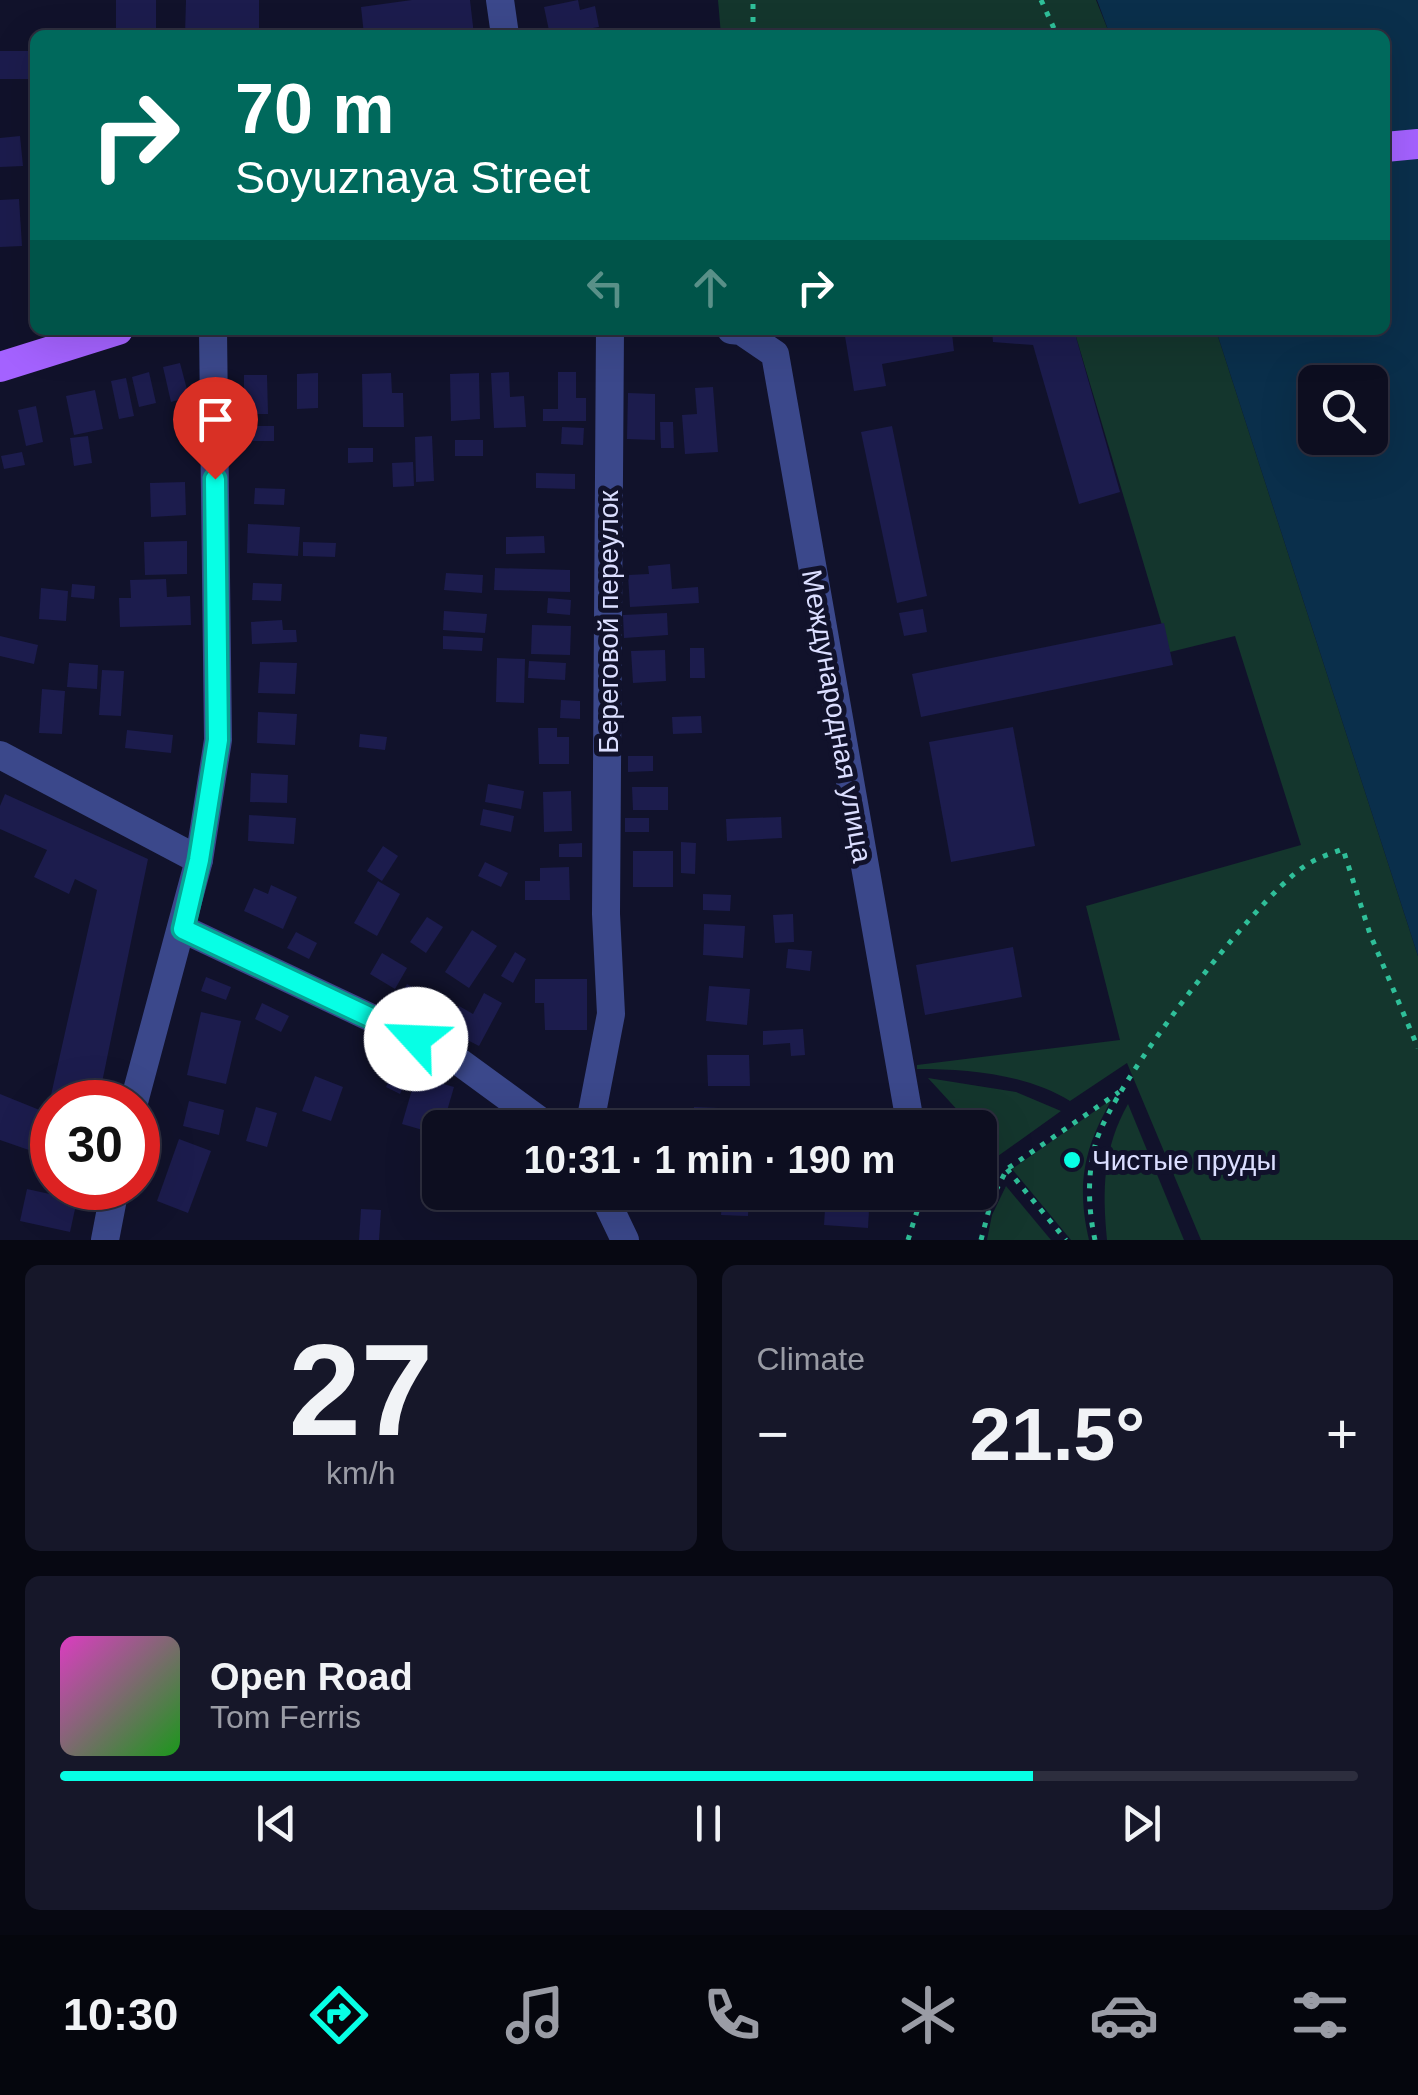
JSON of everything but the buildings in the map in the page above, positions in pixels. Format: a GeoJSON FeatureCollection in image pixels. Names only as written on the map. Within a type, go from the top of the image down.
{"type":"FeatureCollection","features":[{"type":"Feature","properties":{"kind":"main road"},"geometry":{"type":"LineString","coordinates":[[1390,147],[1418,144]]}},
{"type":"Feature","properties":{"kind":"main road"},"geometry":{"type":"LineString","coordinates":[[0,367],[102,335]]}},
{"type":"Feature","properties":{"kind":"street"},"geometry":{"type":"LineString","coordinates":[[500,0],[504,30]]}},
{"type":"Feature","properties":{"kind":"street"},"geometry":{"type":"LineString","coordinates":[[140,1080],[199,860],[218,740],[213,335]]}},
{"type":"Feature","properties":{"kind":"street","name":"Береговой переулок"},"geometry":{"type":"LineString","coordinates":[[592,1110],[611,1014],[606,914],[610,335]]}},
{"type":"Feature","properties":{"kind":"street","name":"Международная улица"},"geometry":{"type":"LineString","coordinates":[[746,335],[775,354],[908,1110]]}},
{"type":"Feature","properties":{"kind":"street"},"geometry":{"type":"LineString","coordinates":[[0,756],[199,860]]}},
{"type":"Feature","properties":{"kind":"street"},"geometry":{"type":"LineString","coordinates":[[183,929],[450,1055],[525,1110]]}},
{"type":"Feature","properties":{"kind":"street"},"geometry":{"type":"LineString","coordinates":[[105,1240],[111,1210]]}},
{"type":"Feature","properties":{"kind":"street"},"geometry":{"type":"LineString","coordinates":[[611,1210],[625,1240]]}},
{"type":"Feature","properties":{"kind":"path"},"geometry":{"type":"LineString","coordinates":[[753,0],[753,30]]}},
{"type":"Feature","properties":{"kind":"path"},"geometry":{"type":"LineString","coordinates":[[1041,0],[1055,30]]}},
{"type":"Feature","properties":{"kind":"path"},"geometry":{"type":"LineString","coordinates":[[1095,1240],[1089,1194],[1092,1164],[1097,1138],[1122,1090],[1210,968],[1299,869],[1344,848],[1370,934],[1418,1048]]}},
{"type":"Feature","properties":{"kind":"path"},"geometry":{"type":"LineString","coordinates":[[980,1240],[992,1198],[1007,1168],[1122,1090]]}},
{"type":"Feature","properties":{"kind":"path"},"geometry":{"type":"LineString","coordinates":[[1007,1168],[1066,1240]]}},
{"type":"Feature","properties":{"kind":"path"},"geometry":{"type":"LineString","coordinates":[[908,1240],[917,1210]]}},
{"type":"Feature","properties":{"kind":"green space"},"geometry":{"type":"Polygon","coordinates":[[[718,0],[1096,0],[1108,30],[721,30],[718,0]]]}},
{"type":"Feature","properties":{"kind":"green space"},"geometry":{"type":"Polygon","coordinates":[[[1075,335],[1218,335],[1418,956],[1418,1240],[1201,1240],[1127,1063],[1070,1101],[1016,1079],[917,1069],[917,1065],[1120,1040],[1086,906],[1301,845],[1235,636],[1170,652],[1075,335]]]}},
{"type":"Feature","properties":{"kind":"green space"},"geometry":{"type":"Polygon","coordinates":[[[928,1078],[1016,1092],[1061,1111],[998,1156],[997,1110],[957,1110],[928,1078]]]}},
{"type":"Feature","properties":{"kind":"green space"},"geometry":{"type":"Polygon","coordinates":[[[1112,1099],[1085,1167],[1083,1201],[1089,1240],[1071,1240],[1012,1169],[1112,1099]]]}},
{"type":"Feature","properties":{"kind":"green space"},"geometry":{"type":"Polygon","coordinates":[[[1128,1104],[1184,1240],[1107,1240],[1106,1170],[1113,1137],[1128,1104]]]}},
{"type":"Feature","properties":{"kind":"green space"},"geometry":{"type":"Polygon","coordinates":[[[1006,1186],[1051,1240],[987,1240],[1006,1186]]]}},
{"type":"Feature","properties":{"kind":"water"},"geometry":{"type":"Polygon","coordinates":[[[1097,0],[1418,0],[1418,956],[1218,335],[1390,335],[1390,30],[1108,30],[1097,0]]]}},
{"type":"Feature","properties":{"kind":"place","name":"Чистые пруды"},"geometry":{"type":"Point","coordinates":[1072,1160]}},
{"type":"Feature","properties":{"kind":"route"},"geometry":{"type":"LineString","coordinates":[[215,479],[218,740],[199,860],[183,929],[416,1039]]}}]}
